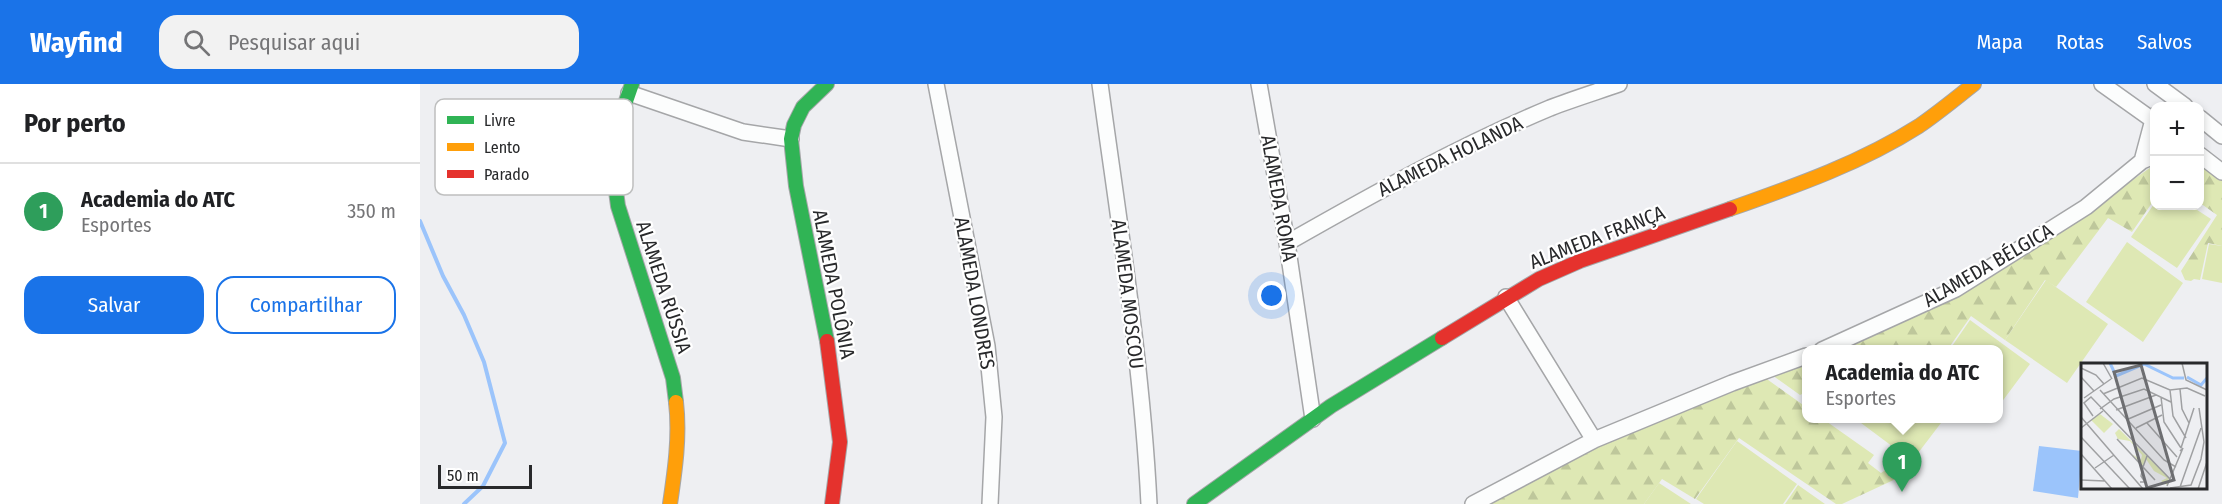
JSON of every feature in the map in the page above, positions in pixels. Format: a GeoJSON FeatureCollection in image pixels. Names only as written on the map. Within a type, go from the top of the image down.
{"type":"FeatureCollection","features":[{"type":"Feature","properties":{"kind":"street","name":"ALAMEDA POLÔNIA"},"geometry":{"type":"LineString","coordinates":[[827,84],[803,107],[794,125],[791,139],[796,186],[830,357],[840,442],[832,504]]}},
{"type":"Feature","properties":{"kind":"street","name":"ALAMEDA LONDRES"},"geometry":{"type":"LineString","coordinates":[[936,84],[987,346],[994,417],[990,504]]}},
{"type":"Feature","properties":{"kind":"street","name":"ALAMEDA MOSCOU"},"geometry":{"type":"LineString","coordinates":[[1100,84],[1137,365],[1149,504]]}},
{"type":"Feature","properties":{"kind":"street","name":"ALAMEDA ROMA"},"geometry":{"type":"LineString","coordinates":[[1259,84],[1287,243],[1313,419]]}},
{"type":"Feature","properties":{"kind":"street","name":"ALAMEDA HOLANDA"},"geometry":{"type":"LineString","coordinates":[[1287,243],[1450,153],[1552,107],[1619,84]]}},
{"type":"Feature","properties":{"kind":"street","name":"ALAMEDA FRANÇA"},"geometry":{"type":"LineString","coordinates":[[1194,504],[1313,419],[1506,297],[1539,279],[1580,261],[1833,171],[1920,125],[1974,84]]}},
{"type":"Feature","properties":{"kind":"street"},"geometry":{"type":"LineString","coordinates":[[2103,84],[2150,107]]}},
{"type":"Feature","properties":{"kind":"street"},"geometry":{"type":"LineString","coordinates":[[2155,84],[2157,102]]}},
{"type":"Feature","properties":{"kind":"street"},"geometry":{"type":"LineString","coordinates":[[631,89],[743,132],[791,139]]}},
{"type":"Feature","properties":{"kind":"street"},"geometry":{"type":"LineString","coordinates":[[2204,122],[2222,136]]}},
{"type":"Feature","properties":{"kind":"street"},"geometry":{"type":"LineString","coordinates":[[2200,156],[2222,172]]}},
{"type":"Feature","properties":{"kind":"street","name":"ALAMEDA BÉLGICA"},"geometry":{"type":"LineString","coordinates":[[1833,345],[1956,289],[2086,207],[2148,158]]}},
{"type":"Feature","properties":{"kind":"street","name":"ALAMEDA RÚSSIA"},"geometry":{"type":"LineString","coordinates":[[617,195],[618,206],[673,378],[678,417],[676,463],[670,504]]}},
{"type":"Feature","properties":{"kind":"street"},"geometry":{"type":"LineString","coordinates":[[1506,297],[1594,440]]}},
{"type":"Feature","properties":{"kind":"street"},"geometry":{"type":"LineString","coordinates":[[1473,504],[1594,440],[1732,383],[1802,357]]}},
{"type":"Feature","properties":{"kind":"green space"},"geometry":{"type":"Polygon","coordinates":[[[2204,165],[2222,178],[2222,246],[2208,243],[2200,280],[2185,280],[2181,271],[2217,215],[2204,206],[2204,165]]]}},
{"type":"Feature","properties":{"kind":"green space"},"geometry":{"type":"Polygon","coordinates":[[[2150,168],[2150,206],[2132,232],[2108,218],[2056,287],[2045,280],[2005,340],[1971,316],[1951,345],[1843,345],[2063,229],[2150,168]]]}},
{"type":"Feature","properties":{"kind":"green space"},"geometry":{"type":"Polygon","coordinates":[[[2150,210],[2197,210],[2211,219],[2177,268],[2131,237],[2150,210]]]}},
{"type":"Feature","properties":{"kind":"green space"},"geometry":{"type":"Polygon","coordinates":[[[2127,242],[2183,283],[2143,342],[2086,302],[2127,242]]]}},
{"type":"Feature","properties":{"kind":"green space"},"geometry":{"type":"Polygon","coordinates":[[[2209,244],[2222,246],[2222,283],[2202,279],[2209,244]]]}},
{"type":"Feature","properties":{"kind":"green space"},"geometry":{"type":"Polygon","coordinates":[[[2046,280],[2108,324],[2067,383],[2005,340],[2046,280]]]}},
{"type":"Feature","properties":{"kind":"green space"},"geometry":{"type":"Polygon","coordinates":[[[1970,320],[2030,364],[2003,400],[2003,345],[1953,345],[1970,320]]]}},
{"type":"Feature","properties":{"kind":"green space"},"geometry":{"type":"Polygon","coordinates":[[[1802,363],[1802,394],[1800,395],[1772,375],[1802,363]]]}},
{"type":"Feature","properties":{"kind":"green space"},"geometry":{"type":"Polygon","coordinates":[[[1764,377],[1802,404],[1802,423],[1829,423],[1874,455],[1868,463],[1881,473],[1890,467],[1900,477],[1842,504],[1836,504],[1739,438],[1695,499],[1662,479],[1644,504],[1489,504],[1563,460],[1764,377]]]}},
{"type":"Feature","properties":{"kind":"green space"},"geometry":{"type":"Polygon","coordinates":[[[1861,423],[1941,423],[1912,461],[1861,423]]]}},
{"type":"Feature","properties":{"kind":"green space"},"geometry":{"type":"Polygon","coordinates":[[[1737,441],[1797,484],[1783,504],[1704,504],[1696,499],[1737,441]]]}},
{"type":"Feature","properties":{"kind":"green space"},"geometry":{"type":"Polygon","coordinates":[[[1659,483],[1691,504],[1644,504],[1659,483]]]}},
{"type":"Feature","properties":{"kind":"green space"},"geometry":{"type":"Polygon","coordinates":[[[1798,485],[1825,504],[1785,504],[1798,485]]]}},
{"type":"Feature","properties":{"kind":"water"},"geometry":{"type":"Polygon","coordinates":[[[2039,446],[2081,451],[2078,498],[2033,491],[2039,446]]]}},
{"type":"Feature","properties":{"kind":"waterway"},"geometry":{"type":"LineString","coordinates":[[420,221],[484,362],[505,443],[483,486],[464,504]]}},
{"type":"Feature","properties":{"kind":"traffic: fast"},"geometry":{"type":"LineString","coordinates":[[627,99],[632,84]]}},
{"type":"Feature","properties":{"kind":"traffic: fast"},"geometry":{"type":"LineString","coordinates":[[827,84],[803,107],[794,125],[791,139],[796,186],[827,341]]}},
{"type":"Feature","properties":{"kind":"traffic: fast"},"geometry":{"type":"LineString","coordinates":[[617,195],[618,206],[673,378],[676,402]]}},
{"type":"Feature","properties":{"kind":"traffic: fast"},"geometry":{"type":"LineString","coordinates":[[1194,504],[1331,406],[1442,338]]}},
{"type":"Feature","properties":{"kind":"traffic: slow"},"geometry":{"type":"LineString","coordinates":[[1730,209],[1803,182],[1874,151],[1919,126],[1974,84]]}},
{"type":"Feature","properties":{"kind":"traffic: slow"},"geometry":{"type":"LineString","coordinates":[[670,504],[677,440],[676,402]]}},
{"type":"Feature","properties":{"kind":"traffic: jam"},"geometry":{"type":"LineString","coordinates":[[1442,338],[1539,279],[1580,261],[1730,209]]}},
{"type":"Feature","properties":{"kind":"traffic: jam"},"geometry":{"type":"LineString","coordinates":[[827,341],[840,442],[832,504]]}},
{"type":"Feature","properties":{"kind":"place","name":"Academia do ATC"},"geometry":{"type":"Point","coordinates":[1902,492]}}]}
